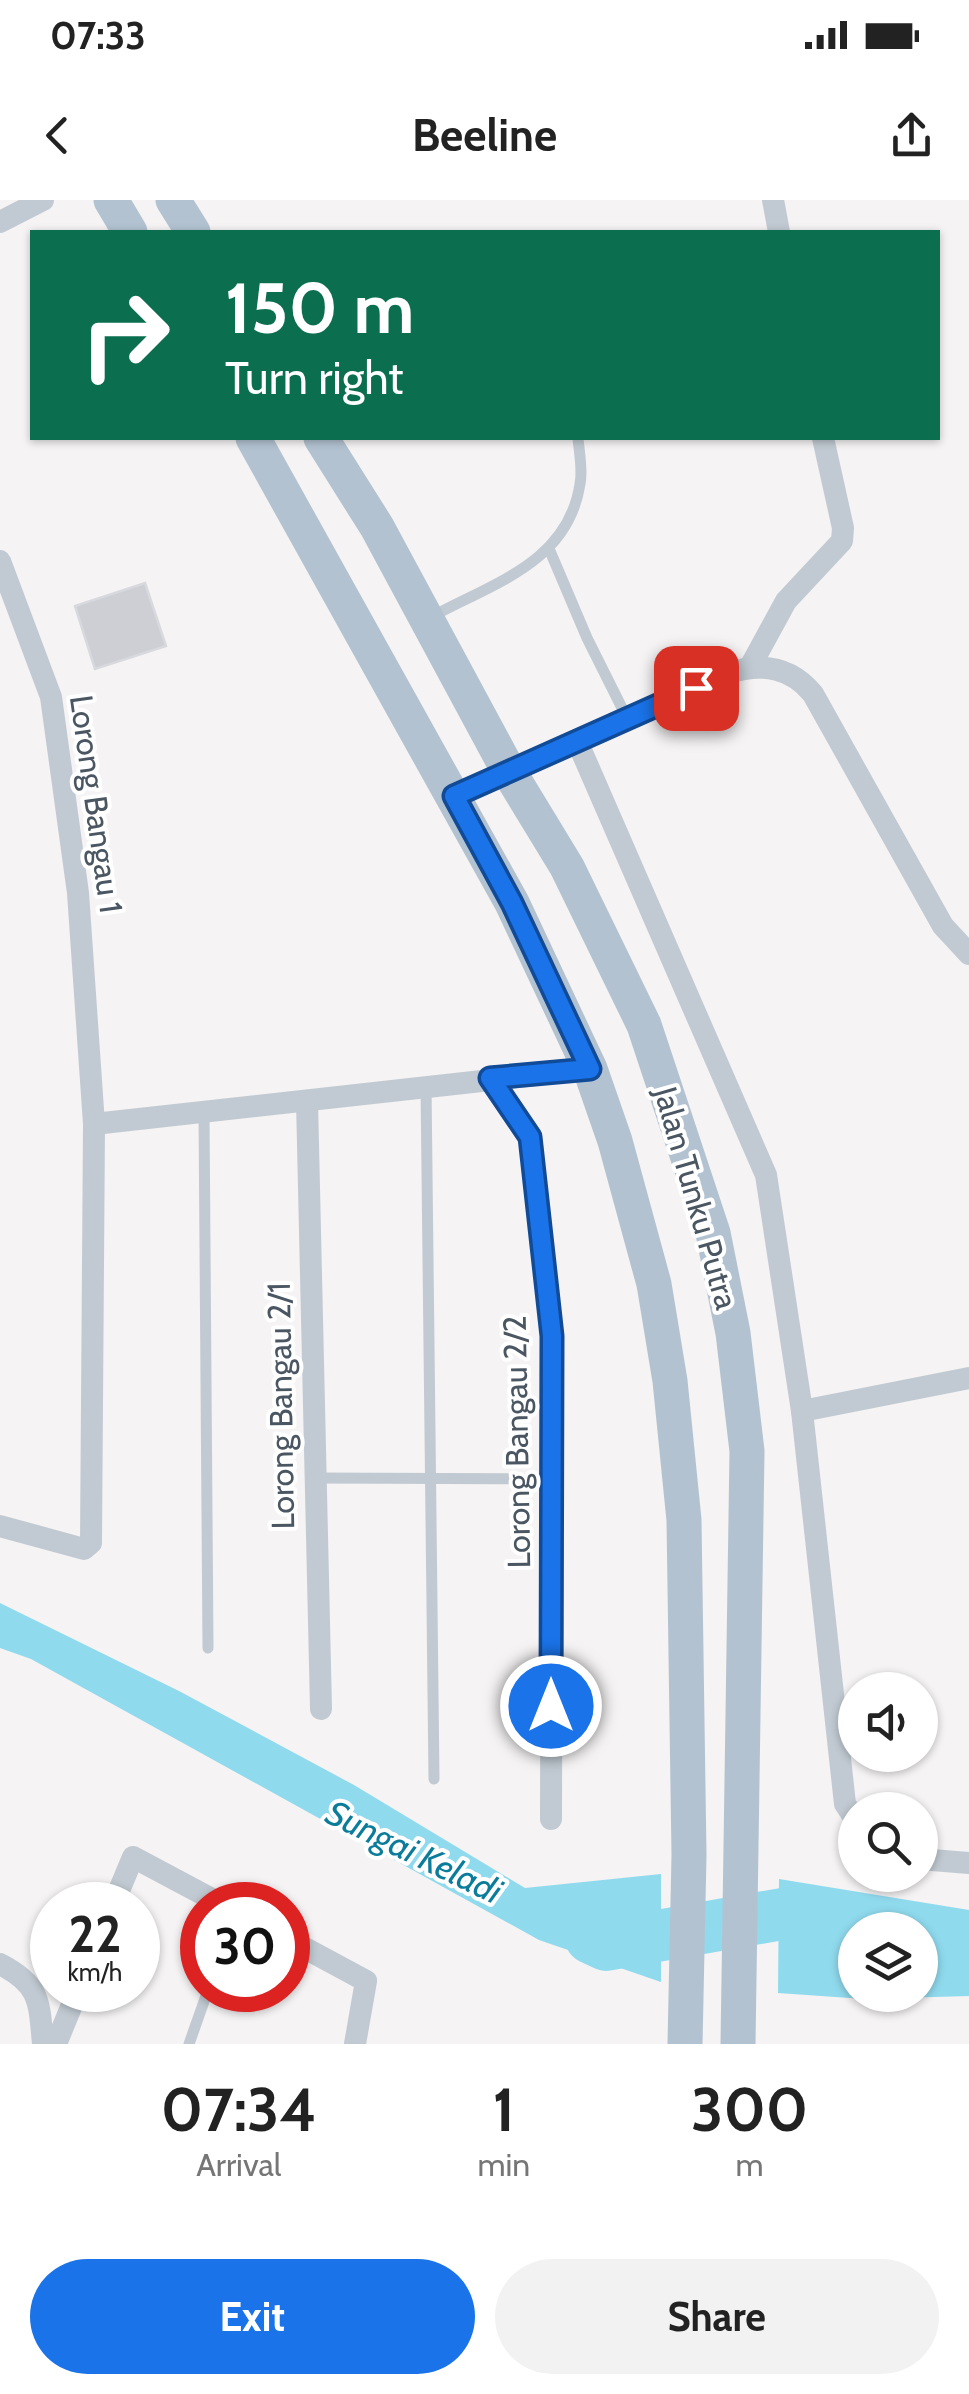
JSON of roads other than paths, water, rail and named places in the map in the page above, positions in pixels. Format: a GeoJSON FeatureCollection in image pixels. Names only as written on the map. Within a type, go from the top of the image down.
{"type":"FeatureCollection","features":[{"type":"Feature","properties":{"kind":"main road"},"geometry":{"type":"LineString","coordinates":[[173,200],[193,230]]}},
{"type":"Feature","properties":{"kind":"main road","name":"Jalan Tunku Putra"},"geometry":{"type":"LineString","coordinates":[[253,440],[512,903],[590,1069],[615,1140],[654,1284],[670,1381],[684,1520],[689,1856],[689,2000],[685,2044]]}},
{"type":"Feature","properties":{"kind":"main road","name":"Jalan Tunku Putra"},"geometry":{"type":"LineString","coordinates":[[322,440],[377,527],[508,770],[567,867],[644,1026],[716,1251],[743,1397],[747,1452],[742,2002],[738,2044]]}},
{"type":"Feature","properties":{"kind":"street"},"geometry":{"type":"LineString","coordinates":[[0,222],[44,200]]}},
{"type":"Feature","properties":{"kind":"street"},"geometry":{"type":"LineString","coordinates":[[773,200],[779,230]]}},
{"type":"Feature","properties":{"kind":"street"},"geometry":{"type":"LineString","coordinates":[[750,667],[786,600],[842,541],[843,528],[822,440]]}},
{"type":"Feature","properties":{"kind":"street","name":"Lorong Bangau 1"},"geometry":{"type":"LineString","coordinates":[[0,562],[52,696],[78,893],[94,1124],[92,1543],[84,1549],[0,1526]]}},
{"type":"Feature","properties":{"kind":"street"},"geometry":{"type":"LineString","coordinates":[[454,796],[730,672],[750,667],[787,670],[813,694],[943,926],[969,954]]}},
{"type":"Feature","properties":{"kind":"street"},"geometry":{"type":"LineString","coordinates":[[576,741],[766,1175],[802,1410],[843,1792]]}},
{"type":"Feature","properties":{"kind":"street"},"geometry":{"type":"LineString","coordinates":[[94,1124],[590,1069]]}},
{"type":"Feature","properties":{"kind":"street","name":"Lorong Bangau 2/2"},"geometry":{"type":"LineString","coordinates":[[490,1078],[530,1137],[552,1336],[551,1819]]}},
{"type":"Feature","properties":{"kind":"street","name":"Lorong Bangau 2/1"},"geometry":{"type":"LineString","coordinates":[[307,1101],[321,1709]]}},
{"type":"Feature","properties":{"kind":"street"},"geometry":{"type":"LineString","coordinates":[[802,1410],[969,1378]]}},
{"type":"Feature","properties":{"kind":"street"},"geometry":{"type":"LineString","coordinates":[[123,1882],[133,1857],[180,1882]]}},
{"type":"Feature","properties":{"kind":"street"},"geometry":{"type":"LineString","coordinates":[[938,1860],[969,1863]]}},
{"type":"Feature","properties":{"kind":"street"},"geometry":{"type":"LineString","coordinates":[[310,1951],[366,1981],[355,2044]]}},
{"type":"Feature","properties":{"kind":"street"},"geometry":{"type":"LineString","coordinates":[[0,1964],[31,1985],[39,1999],[43,2044]]}},
{"type":"Feature","properties":{"kind":"street"},"geometry":{"type":"LineString","coordinates":[[56,2044],[69,2012]]}},
{"type":"Feature","properties":{"kind":"lane"},"geometry":{"type":"LineString","coordinates":[[427,619],[550,551],[569,523],[581,482],[578,440]]}},
{"type":"Feature","properties":{"kind":"lane"},"geometry":{"type":"LineString","coordinates":[[550,551],[628,720]]}},
{"type":"Feature","properties":{"kind":"lane"},"geometry":{"type":"LineString","coordinates":[[426,1086],[434,1779]]}},
{"type":"Feature","properties":{"kind":"lane"},"geometry":{"type":"LineString","coordinates":[[204,1114],[208,1648]]}},
{"type":"Feature","properties":{"kind":"lane"},"geometry":{"type":"LineString","coordinates":[[315,1478],[552,1479]]}},
{"type":"Feature","properties":{"kind":"lane"},"geometry":{"type":"LineString","coordinates":[[189,2044],[200,2012]]}},
{"type":"Feature","properties":{"kind":"water"},"geometry":{"type":"Polygon","coordinates":[[[0,1603],[179,1691],[354,1785],[525,1888],[661,1874],[661,1982],[539,1940],[31,1659],[0,1648],[0,1603]]]}},
{"type":"Feature","properties":{"kind":"water"},"geometry":{"type":"Polygon","coordinates":[[[779,1879],[838,1889],[838,1892],[969,1910],[969,1996],[938,1997],[938,1912],[838,1912],[838,1997],[778,1993],[779,1879]]]}},
{"type":"Feature","properties":{"kind":"waterway","name":"Sungai Keladi"},"geometry":{"type":"LineString","coordinates":[[591,1938],[606,1945],[805,1910],[838,1926]]}}]}
